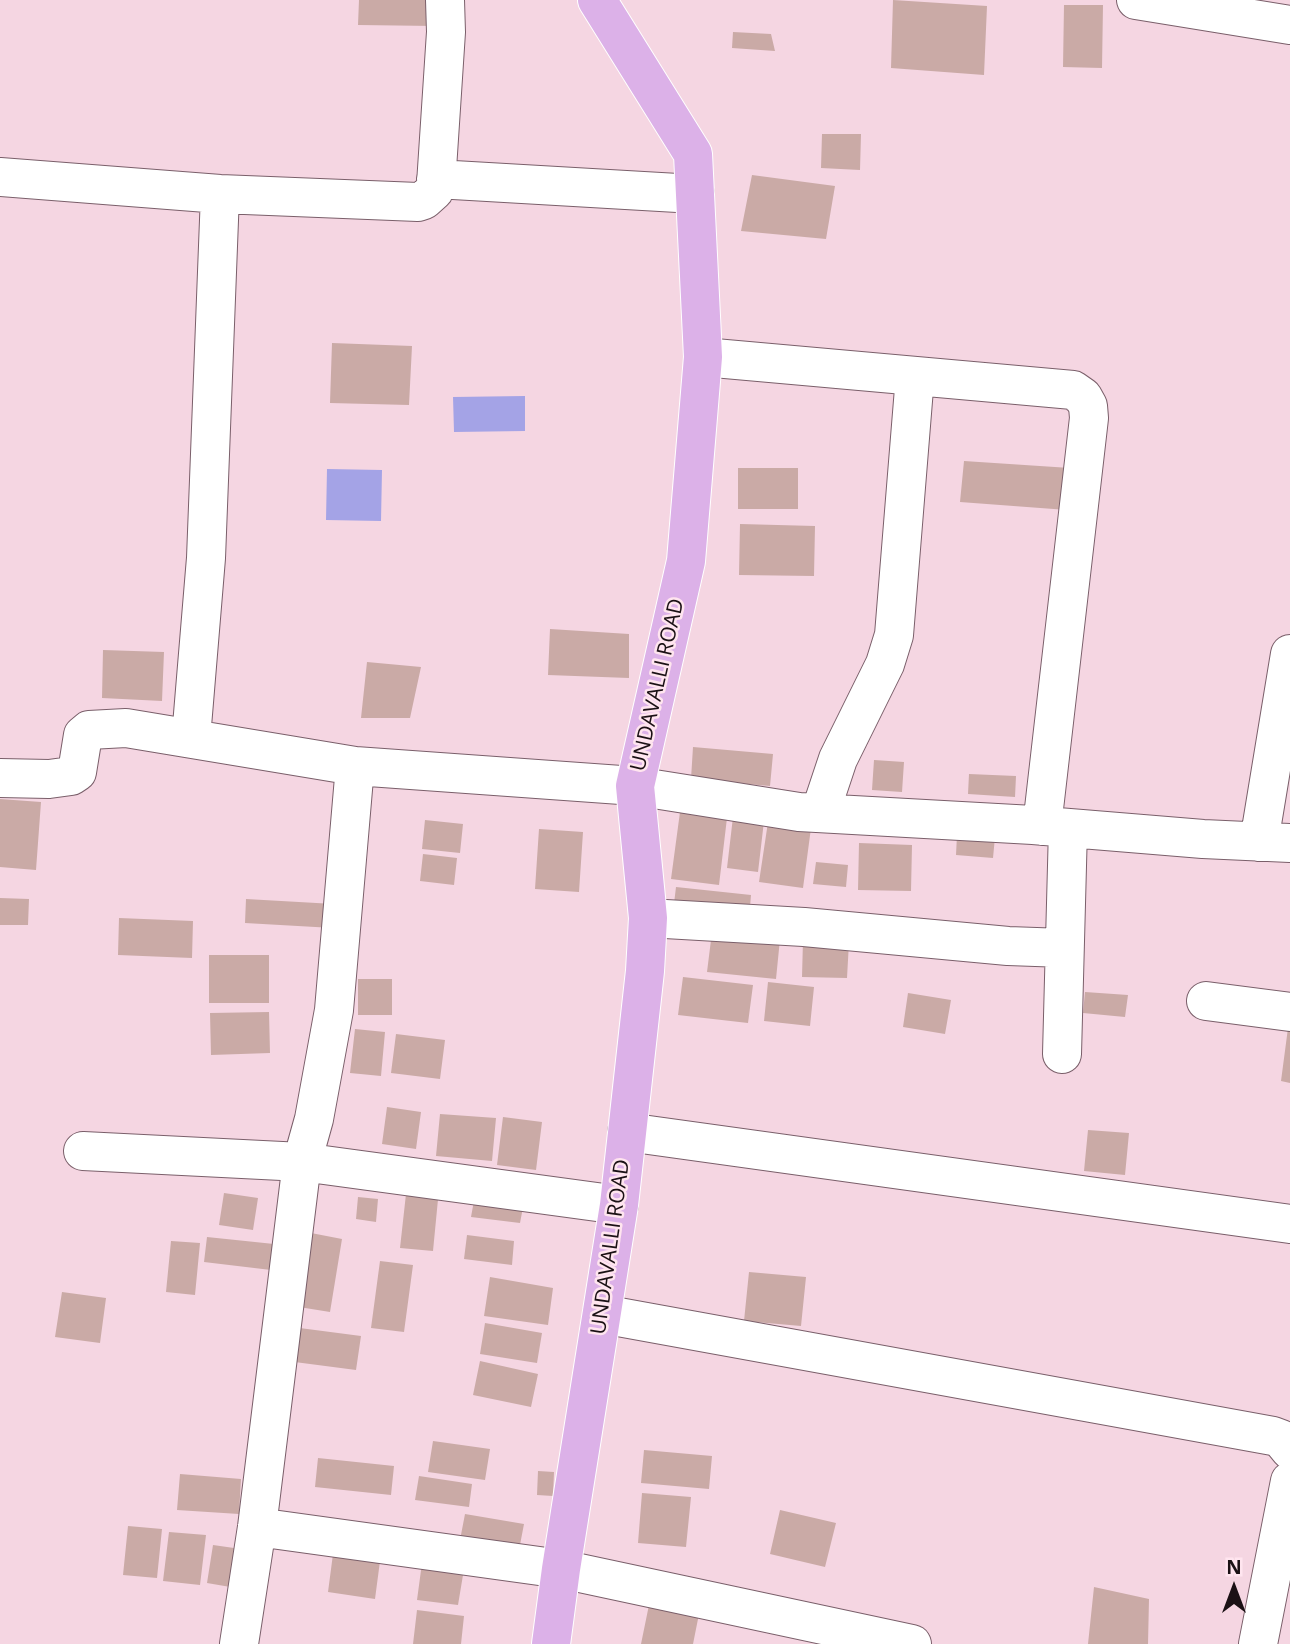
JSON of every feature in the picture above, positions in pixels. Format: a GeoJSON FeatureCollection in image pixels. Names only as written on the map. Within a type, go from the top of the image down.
{"type":"FeatureCollection","features":[{"type":"Feature","properties":{"kind":"main road","name":"UNDAVALLI ROAD"},"geometry":{"type":"LineString","coordinates":[[551,1644],[619,1205],[645,971],[648,918],[635,786],[686,561],[703,357],[693,154],[597,0]]}},
{"type":"Feature","properties":{"kind":"street"},"geometry":{"type":"LineString","coordinates":[[0,177],[220,194],[418,202],[424,200],[434,191],[436,179],[446,32],[445,0]]}},
{"type":"Feature","properties":{"kind":"street"},"geometry":{"type":"LineString","coordinates":[[1136,0],[1290,25]]}},
{"type":"Feature","properties":{"kind":"street"},"geometry":{"type":"LineString","coordinates":[[436,179],[695,194]]}},
{"type":"Feature","properties":{"kind":"street"},"geometry":{"type":"LineString","coordinates":[[191,738],[206,558],[220,194]]}},
{"type":"Feature","properties":{"kind":"street"},"geometry":{"type":"LineString","coordinates":[[703,357],[1073,390],[1083,397],[1089,418],[1055,827],[1064,948],[1062,1054]]}},
{"type":"Feature","properties":{"kind":"street"},"geometry":{"type":"LineString","coordinates":[[820,813],[838,759],[885,664],[894,635],[915,376]]}},
{"type":"Feature","properties":{"kind":"street"},"geometry":{"type":"LineString","coordinates":[[0,778],[49,779],[71,776],[77,772],[83,735],[97,728],[126,728],[355,766],[635,786],[799,812],[1274,843],[1290,654]]}},
{"type":"Feature","properties":{"kind":"street"},"geometry":{"type":"LineString","coordinates":[[239,1644],[257,1527],[302,1161],[314,1119],[334,1010],[355,766]]}},
{"type":"Feature","properties":{"kind":"street"},"geometry":{"type":"LineString","coordinates":[[648,918],[804,927],[1009,946],[1064,948]]}},
{"type":"Feature","properties":{"kind":"street"},"geometry":{"type":"LineString","coordinates":[[1206,1001],[1290,1012]]}},
{"type":"Feature","properties":{"kind":"street"},"geometry":{"type":"LineString","coordinates":[[627,1132],[1290,1224]]}},
{"type":"Feature","properties":{"kind":"street"},"geometry":{"type":"LineString","coordinates":[[83,1151],[302,1161],[619,1205]]}},
{"type":"Feature","properties":{"kind":"street"},"geometry":{"type":"LineString","coordinates":[[602,1314],[1273,1436],[1282,1439],[1290,1450]]}},
{"type":"Feature","properties":{"kind":"street"},"geometry":{"type":"LineString","coordinates":[[1258,1644],[1290,1480]]}},
{"type":"Feature","properties":{"kind":"street"},"geometry":{"type":"LineString","coordinates":[[257,1527],[561,1569],[912,1644]]}},
{"type":"Feature","properties":{"kind":"water"},"geometry":{"type":"Polygon","coordinates":[[[525,396],[525,431],[454,432],[453,397],[525,396]]]}},
{"type":"Feature","properties":{"kind":"water"},"geometry":{"type":"Polygon","coordinates":[[[327,469],[382,470],[381,521],[326,520],[327,469]]]}},
{"type":"Feature","properties":{"kind":"building"},"geometry":{"type":"Polygon","coordinates":[[[359,0],[435,0],[435,26],[358,25],[359,0]]]}},
{"type":"Feature","properties":{"kind":"building"},"geometry":{"type":"Polygon","coordinates":[[[893,0],[987,6],[984,75],[891,68],[893,0]]]}},
{"type":"Feature","properties":{"kind":"building"},"geometry":{"type":"Polygon","coordinates":[[[1064,5],[1103,5],[1102,68],[1063,67],[1064,5]]]}},
{"type":"Feature","properties":{"kind":"building"},"geometry":{"type":"Polygon","coordinates":[[[733,32],[771,34],[775,51],[732,48],[733,32]]]}},
{"type":"Feature","properties":{"kind":"building"},"geometry":{"type":"Polygon","coordinates":[[[822,134],[861,134],[860,170],[821,168],[822,134]]]}},
{"type":"Feature","properties":{"kind":"building"},"geometry":{"type":"Polygon","coordinates":[[[752,175],[835,186],[826,239],[741,231],[752,175]]]}},
{"type":"Feature","properties":{"kind":"building"},"geometry":{"type":"Polygon","coordinates":[[[332,343],[412,346],[409,405],[330,403],[332,343]]]}},
{"type":"Feature","properties":{"kind":"building"},"geometry":{"type":"Polygon","coordinates":[[[964,461],[1070,468],[1067,510],[960,502],[964,461]]]}},
{"type":"Feature","properties":{"kind":"building"},"geometry":{"type":"Polygon","coordinates":[[[738,468],[798,468],[798,509],[738,509],[738,468]]]}},
{"type":"Feature","properties":{"kind":"building"},"geometry":{"type":"Polygon","coordinates":[[[740,524],[815,526],[814,576],[739,575],[740,524]]]}},
{"type":"Feature","properties":{"kind":"building"},"geometry":{"type":"Polygon","coordinates":[[[550,629],[629,634],[629,678],[548,675],[550,629]]]}},
{"type":"Feature","properties":{"kind":"building"},"geometry":{"type":"Polygon","coordinates":[[[103,650],[164,652],[162,701],[102,698],[103,650]]]}},
{"type":"Feature","properties":{"kind":"building"},"geometry":{"type":"Polygon","coordinates":[[[367,662],[421,667],[410,718],[361,718],[367,662]]]}},
{"type":"Feature","properties":{"kind":"building"},"geometry":{"type":"Polygon","coordinates":[[[693,747],[773,754],[770,786],[691,779],[693,747]]]}},
{"type":"Feature","properties":{"kind":"building"},"geometry":{"type":"Polygon","coordinates":[[[874,760],[904,762],[902,792],[872,790],[874,760]]]}},
{"type":"Feature","properties":{"kind":"building"},"geometry":{"type":"Polygon","coordinates":[[[969,774],[1016,776],[1015,797],[968,794],[969,774]]]}},
{"type":"Feature","properties":{"kind":"building"},"geometry":{"type":"Polygon","coordinates":[[[0,799],[41,802],[36,870],[0,867],[0,799]]]}},
{"type":"Feature","properties":{"kind":"building"},"geometry":{"type":"Polygon","coordinates":[[[680,812],[727,818],[719,885],[671,879],[680,812]]]}},
{"type":"Feature","properties":{"kind":"building"},"geometry":{"type":"Polygon","coordinates":[[[733,817],[764,821],[758,872],[727,868],[733,817]]]}},
{"type":"Feature","properties":{"kind":"building"},"geometry":{"type":"Polygon","coordinates":[[[425,820],[463,824],[460,853],[422,849],[425,820]]]}},
{"type":"Feature","properties":{"kind":"building"},"geometry":{"type":"Polygon","coordinates":[[[768,822],[811,828],[803,888],[759,882],[768,822]]]}},
{"type":"Feature","properties":{"kind":"building"},"geometry":{"type":"Polygon","coordinates":[[[539,829],[583,832],[579,892],[535,889],[539,829]]]}},
{"type":"Feature","properties":{"kind":"building"},"geometry":{"type":"Polygon","coordinates":[[[957,835],[995,837],[993,858],[956,855],[957,835]]]}},
{"type":"Feature","properties":{"kind":"building"},"geometry":{"type":"Polygon","coordinates":[[[859,843],[912,845],[911,891],[858,890],[859,843]]]}},
{"type":"Feature","properties":{"kind":"building"},"geometry":{"type":"Polygon","coordinates":[[[423,854],[457,858],[454,885],[420,881],[423,854]]]}},
{"type":"Feature","properties":{"kind":"building"},"geometry":{"type":"Polygon","coordinates":[[[816,862],[848,865],[846,887],[813,884],[816,862]]]}},
{"type":"Feature","properties":{"kind":"building"},"geometry":{"type":"Polygon","coordinates":[[[676,887],[751,895],[749,919],[673,912],[676,887]]]}},
{"type":"Feature","properties":{"kind":"building"},"geometry":{"type":"Polygon","coordinates":[[[0,898],[29,899],[28,925],[0,925],[0,898]]]}},
{"type":"Feature","properties":{"kind":"building"},"geometry":{"type":"Polygon","coordinates":[[[246,899],[334,904],[333,928],[245,923],[246,899]]]}},
{"type":"Feature","properties":{"kind":"building"},"geometry":{"type":"Polygon","coordinates":[[[119,918],[193,921],[192,958],[118,955],[119,918]]]}},
{"type":"Feature","properties":{"kind":"building"},"geometry":{"type":"Polygon","coordinates":[[[712,932],[780,939],[776,979],[707,972],[712,932]]]}},
{"type":"Feature","properties":{"kind":"building"},"geometry":{"type":"Polygon","coordinates":[[[803,940],[849,942],[847,978],[802,977],[803,940]]]}},
{"type":"Feature","properties":{"kind":"building"},"geometry":{"type":"Polygon","coordinates":[[[209,955],[269,955],[269,1003],[209,1003],[209,955]]]}},
{"type":"Feature","properties":{"kind":"building"},"geometry":{"type":"Polygon","coordinates":[[[683,977],[753,985],[748,1023],[678,1015],[683,977]]]}},
{"type":"Feature","properties":{"kind":"building"},"geometry":{"type":"Polygon","coordinates":[[[358,979],[392,979],[392,1015],[358,1015],[358,979]]]}},
{"type":"Feature","properties":{"kind":"building"},"geometry":{"type":"Polygon","coordinates":[[[768,982],[814,987],[810,1026],[764,1021],[768,982]]]}},
{"type":"Feature","properties":{"kind":"building"},"geometry":{"type":"Polygon","coordinates":[[[1085,992],[1128,995],[1125,1017],[1083,1013],[1085,992]]]}},
{"type":"Feature","properties":{"kind":"building"},"geometry":{"type":"Polygon","coordinates":[[[908,993],[951,1000],[945,1034],[903,1027],[908,993]]]}},
{"type":"Feature","properties":{"kind":"building"},"geometry":{"type":"Polygon","coordinates":[[[269,1012],[270,1053],[211,1055],[210,1013],[269,1012]]]}},
{"type":"Feature","properties":{"kind":"building"},"geometry":{"type":"Polygon","coordinates":[[[1290,1028],[1290,1083],[1281,1081],[1290,1028]]]}},
{"type":"Feature","properties":{"kind":"building"},"geometry":{"type":"Polygon","coordinates":[[[355,1029],[385,1032],[381,1076],[350,1073],[355,1029]]]}},
{"type":"Feature","properties":{"kind":"building"},"geometry":{"type":"Polygon","coordinates":[[[396,1034],[445,1040],[440,1079],[391,1073],[396,1034]]]}},
{"type":"Feature","properties":{"kind":"building"},"geometry":{"type":"Polygon","coordinates":[[[387,1107],[421,1112],[416,1149],[382,1144],[387,1107]]]}},
{"type":"Feature","properties":{"kind":"building"},"geometry":{"type":"Polygon","coordinates":[[[440,1114],[496,1118],[492,1161],[436,1156],[440,1114]]]}},
{"type":"Feature","properties":{"kind":"building"},"geometry":{"type":"Polygon","coordinates":[[[503,1117],[542,1122],[536,1170],[497,1165],[503,1117]]]}},
{"type":"Feature","properties":{"kind":"building"},"geometry":{"type":"Polygon","coordinates":[[[1088,1130],[1129,1133],[1125,1175],[1084,1171],[1088,1130]]]}},
{"type":"Feature","properties":{"kind":"building"},"geometry":{"type":"Polygon","coordinates":[[[407,1185],[439,1189],[433,1251],[400,1248],[407,1185]]]}},
{"type":"Feature","properties":{"kind":"building"},"geometry":{"type":"Polygon","coordinates":[[[224,1193],[258,1198],[253,1230],[219,1225],[224,1193]]]}},
{"type":"Feature","properties":{"kind":"building"},"geometry":{"type":"Polygon","coordinates":[[[475,1195],[524,1202],[520,1223],[471,1217],[475,1195]]]}},
{"type":"Feature","properties":{"kind":"building"},"geometry":{"type":"Polygon","coordinates":[[[358,1197],[378,1199],[376,1222],[356,1219],[358,1197]]]}},
{"type":"Feature","properties":{"kind":"building"},"geometry":{"type":"Polygon","coordinates":[[[311,1233],[342,1239],[330,1312],[299,1307],[311,1233]]]}},
{"type":"Feature","properties":{"kind":"building"},"geometry":{"type":"Polygon","coordinates":[[[467,1235],[514,1241],[512,1265],[464,1259],[467,1235]]]}},
{"type":"Feature","properties":{"kind":"building"},"geometry":{"type":"Polygon","coordinates":[[[207,1237],[274,1244],[271,1270],[204,1262],[207,1237]]]}},
{"type":"Feature","properties":{"kind":"building"},"geometry":{"type":"Polygon","coordinates":[[[171,1241],[200,1243],[195,1295],[166,1292],[171,1241]]]}},
{"type":"Feature","properties":{"kind":"building"},"geometry":{"type":"Polygon","coordinates":[[[380,1261],[413,1265],[404,1332],[371,1328],[380,1261]]]}},
{"type":"Feature","properties":{"kind":"building"},"geometry":{"type":"Polygon","coordinates":[[[749,1272],[806,1277],[801,1326],[744,1321],[749,1272]]]}},
{"type":"Feature","properties":{"kind":"building"},"geometry":{"type":"Polygon","coordinates":[[[490,1277],[553,1288],[548,1325],[484,1316],[490,1277]]]}},
{"type":"Feature","properties":{"kind":"building"},"geometry":{"type":"Polygon","coordinates":[[[62,1292],[106,1298],[100,1343],[55,1337],[62,1292]]]}},
{"type":"Feature","properties":{"kind":"building"},"geometry":{"type":"Polygon","coordinates":[[[485,1323],[542,1333],[537,1363],[480,1354],[485,1323]]]}},
{"type":"Feature","properties":{"kind":"building"},"geometry":{"type":"Polygon","coordinates":[[[292,1327],[361,1336],[356,1370],[287,1361],[292,1327]]]}},
{"type":"Feature","properties":{"kind":"building"},"geometry":{"type":"Polygon","coordinates":[[[480,1361],[538,1374],[531,1407],[473,1395],[480,1361]]]}},
{"type":"Feature","properties":{"kind":"building"},"geometry":{"type":"Polygon","coordinates":[[[433,1441],[490,1449],[485,1480],[428,1472],[433,1441]]]}},
{"type":"Feature","properties":{"kind":"building"},"geometry":{"type":"Polygon","coordinates":[[[644,1450],[712,1456],[709,1489],[641,1483],[644,1450]]]}},
{"type":"Feature","properties":{"kind":"building"},"geometry":{"type":"Polygon","coordinates":[[[318,1458],[394,1466],[391,1495],[315,1487],[318,1458]]]}},
{"type":"Feature","properties":{"kind":"building"},"geometry":{"type":"Polygon","coordinates":[[[538,1471],[554,1472],[553,1496],[537,1495],[538,1471]]]}},
{"type":"Feature","properties":{"kind":"building"},"geometry":{"type":"Polygon","coordinates":[[[180,1474],[241,1479],[239,1514],[177,1510],[180,1474]]]}},
{"type":"Feature","properties":{"kind":"building"},"geometry":{"type":"Polygon","coordinates":[[[419,1476],[472,1484],[469,1507],[415,1500],[419,1476]]]}},
{"type":"Feature","properties":{"kind":"building"},"geometry":{"type":"Polygon","coordinates":[[[642,1493],[691,1497],[686,1547],[638,1543],[642,1493]]]}},
{"type":"Feature","properties":{"kind":"building"},"geometry":{"type":"Polygon","coordinates":[[[780,1510],[836,1523],[825,1567],[770,1554],[780,1510]]]}},
{"type":"Feature","properties":{"kind":"building"},"geometry":{"type":"Polygon","coordinates":[[[465,1514],[524,1524],[519,1550],[460,1540],[465,1514]]]}},
{"type":"Feature","properties":{"kind":"building"},"geometry":{"type":"Polygon","coordinates":[[[128,1526],[162,1529],[157,1578],[123,1575],[128,1526]]]}},
{"type":"Feature","properties":{"kind":"building"},"geometry":{"type":"Polygon","coordinates":[[[169,1532],[206,1535],[200,1585],[163,1581],[169,1532]]]}},
{"type":"Feature","properties":{"kind":"building"},"geometry":{"type":"Polygon","coordinates":[[[213,1545],[248,1550],[242,1589],[207,1583],[213,1545]]]}},
{"type":"Feature","properties":{"kind":"building"},"geometry":{"type":"Polygon","coordinates":[[[333,1554],[380,1561],[375,1599],[328,1592],[333,1554]]]}},
{"type":"Feature","properties":{"kind":"building"},"geometry":{"type":"Polygon","coordinates":[[[422,1563],[464,1569],[458,1605],[417,1600],[422,1563]]]}},
{"type":"Feature","properties":{"kind":"building"},"geometry":{"type":"Polygon","coordinates":[[[1094,1587],[1149,1599],[1148,1644],[1088,1644],[1094,1587]]]}},
{"type":"Feature","properties":{"kind":"building"},"geometry":{"type":"Polygon","coordinates":[[[650,1600],[700,1609],[693,1644],[641,1644],[650,1600]]]}},
{"type":"Feature","properties":{"kind":"building"},"geometry":{"type":"Polygon","coordinates":[[[417,1610],[464,1616],[461,1644],[413,1644],[417,1610]]]}}]}
